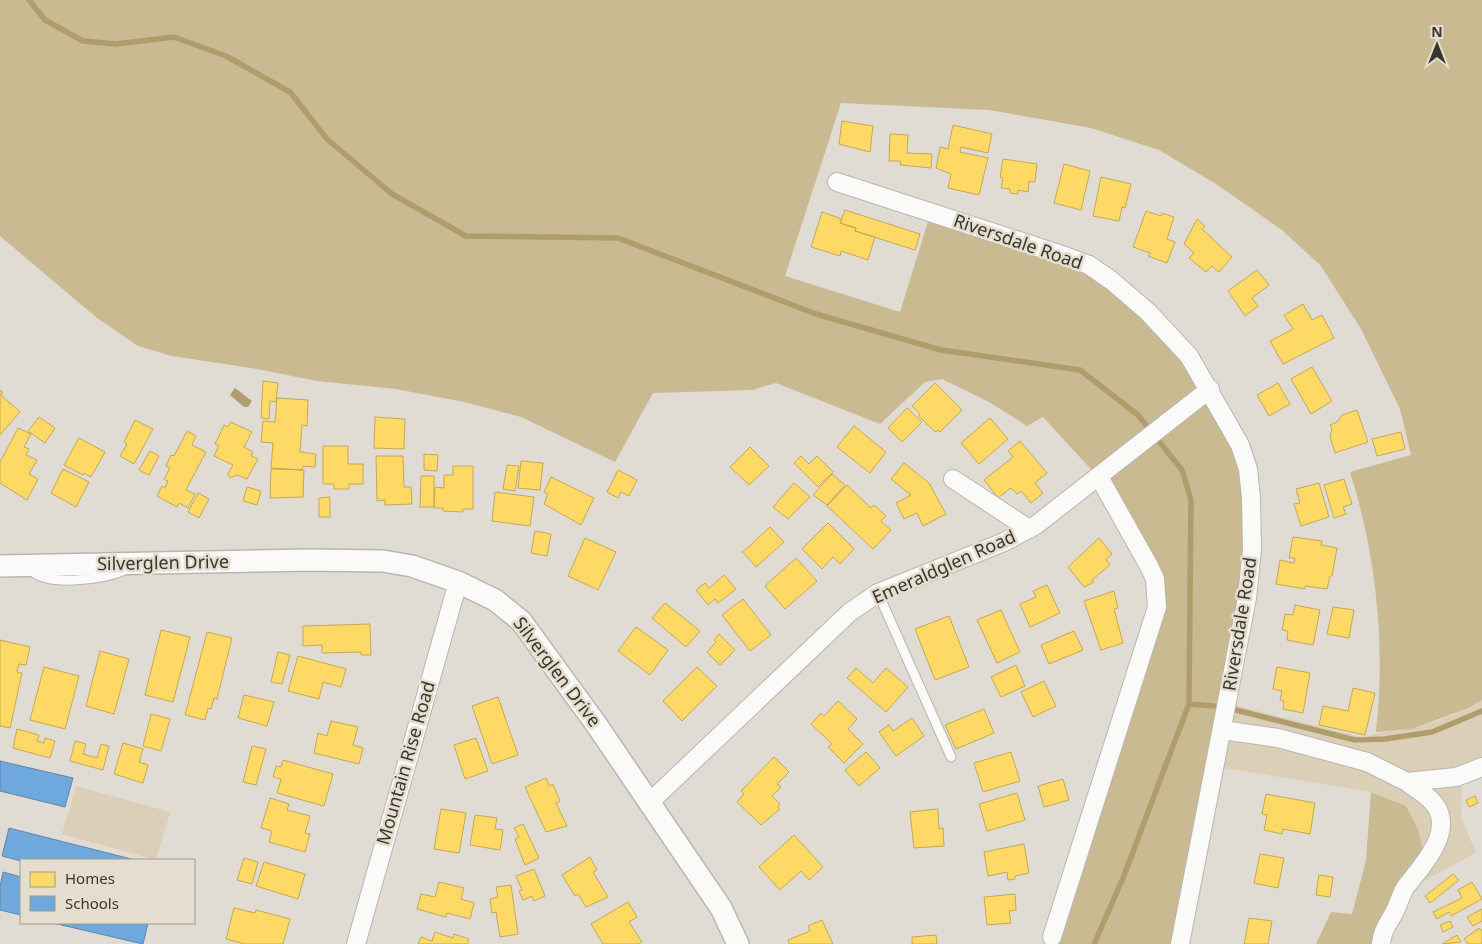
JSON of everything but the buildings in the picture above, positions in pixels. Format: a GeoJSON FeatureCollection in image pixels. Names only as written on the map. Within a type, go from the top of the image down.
{"type":"FeatureCollection","features":[{"type":"Feature","properties":{"kind":"street","name":"Riversdale Road"},"geometry":{"type":"LineString","coordinates":[[837,182],[1089,265],[1112,281],[1148,312],[1189,356],[1210,389],[1240,445],[1248,469],[1251,498],[1252,550],[1247,598],[1180,944]]}},
{"type":"Feature","properties":{"kind":"street","name":"Emeraldglen Road"},"geometry":{"type":"LineString","coordinates":[[649,802],[850,612],[878,593],[1004,542],[1029,529],[1169,423],[1210,389]]}},
{"type":"Feature","properties":{"kind":"street"},"geometry":{"type":"LineString","coordinates":[[1052,937],[1106,763],[1150,634],[1157,607],[1155,579],[1099,477]]}},
{"type":"Feature","properties":{"kind":"street"},"geometry":{"type":"LineString","coordinates":[[953,479],[1029,529]]}},
{"type":"Feature","properties":{"kind":"street","name":"Silverglen Drive"},"geometry":{"type":"LineString","coordinates":[[0,566],[384,561],[412,566],[458,582],[494,600],[520,621],[596,724],[721,908],[738,944]]}},
{"type":"Feature","properties":{"kind":"street","name":"Mountain Rise Road"},"geometry":{"type":"LineString","coordinates":[[356,944],[458,582]]}},
{"type":"Feature","properties":{"kind":"street"},"geometry":{"type":"LineString","coordinates":[[1222,730],[1278,738],[1367,762],[1407,782],[1438,809],[1441,821],[1439,832],[1425,864],[1400,896],[1396,910],[1385,928],[1381,944]]}},
{"type":"Feature","properties":{"kind":"street"},"geometry":{"type":"LineString","coordinates":[[1407,782],[1456,777],[1482,767]]}},
{"type":"Feature","properties":{"kind":"lane"},"geometry":{"type":"LineString","coordinates":[[878,593],[951,757]]}},
{"type":"Feature","properties":{"kind":"shaded area"},"geometry":{"type":"Polygon","coordinates":[[[0,0],[1482,0],[1482,700],[1468,708],[1412,729],[1376,732],[1380,667],[1376,600],[1366,535],[1350,472],[1411,455],[1400,409],[1361,329],[1321,266],[1282,230],[1216,184],[1159,150],[1091,128],[989,110],[841,103],[785,276],[900,312],[930,215],[1083,264],[1188,356],[1240,445],[1251,551],[1183,944],[1048,944],[1157,591],[1099,478],[1043,417],[1027,426],[989,402],[942,379],[925,382],[880,424],[776,383],[752,390],[653,393],[615,462],[521,417],[464,402],[396,389],[317,381],[257,369],[172,356],[138,346],[97,318],[0,236],[0,0]]]}},
{"type":"Feature","properties":{"kind":"shaded area"},"geometry":{"type":"Polygon","coordinates":[[[235,388],[252,401],[248,407],[244,407],[230,395],[235,388]]]}},
{"type":"Feature","properties":{"kind":"shaded area"},"geometry":{"type":"Polygon","coordinates":[[[1482,700],[1482,770],[1462,780],[1461,817],[1476,853],[1407,890],[1406,806],[1371,792],[1218,767],[1229,704],[1365,738],[1377,733],[1408,729],[1432,723],[1458,713],[1482,700]]]}},
{"type":"Feature","properties":{"kind":"shaded area"},"geometry":{"type":"Polygon","coordinates":[[[76,786],[170,812],[156,859],[62,834],[76,786]]]}},
{"type":"Feature","properties":{"kind":"shaded area"},"geometry":{"type":"Polygon","coordinates":[[[1371,792],[1406,806],[1418,829],[1423,850],[1385,944],[1316,944],[1331,912],[1352,914],[1366,860],[1371,792]]]}},
{"type":"Feature","properties":{"kind":"waterway"},"geometry":{"type":"LineString","coordinates":[[29,0],[45,20],[83,41],[116,44],[174,37],[226,56],[290,92],[327,139],[392,194],[466,236],[618,238],[816,314],[941,350],[1080,370],[1138,415],[1182,470],[1191,500],[1189,704],[1123,878],[1094,944]]}},
{"type":"Feature","properties":{"kind":"waterway"},"geometry":{"type":"LineString","coordinates":[[1189,704],[1214,706]]}},
{"type":"Feature","properties":{"kind":"waterway"},"geometry":{"type":"LineString","coordinates":[[1236,710],[1355,740],[1385,739],[1432,732],[1482,711]]}}]}
